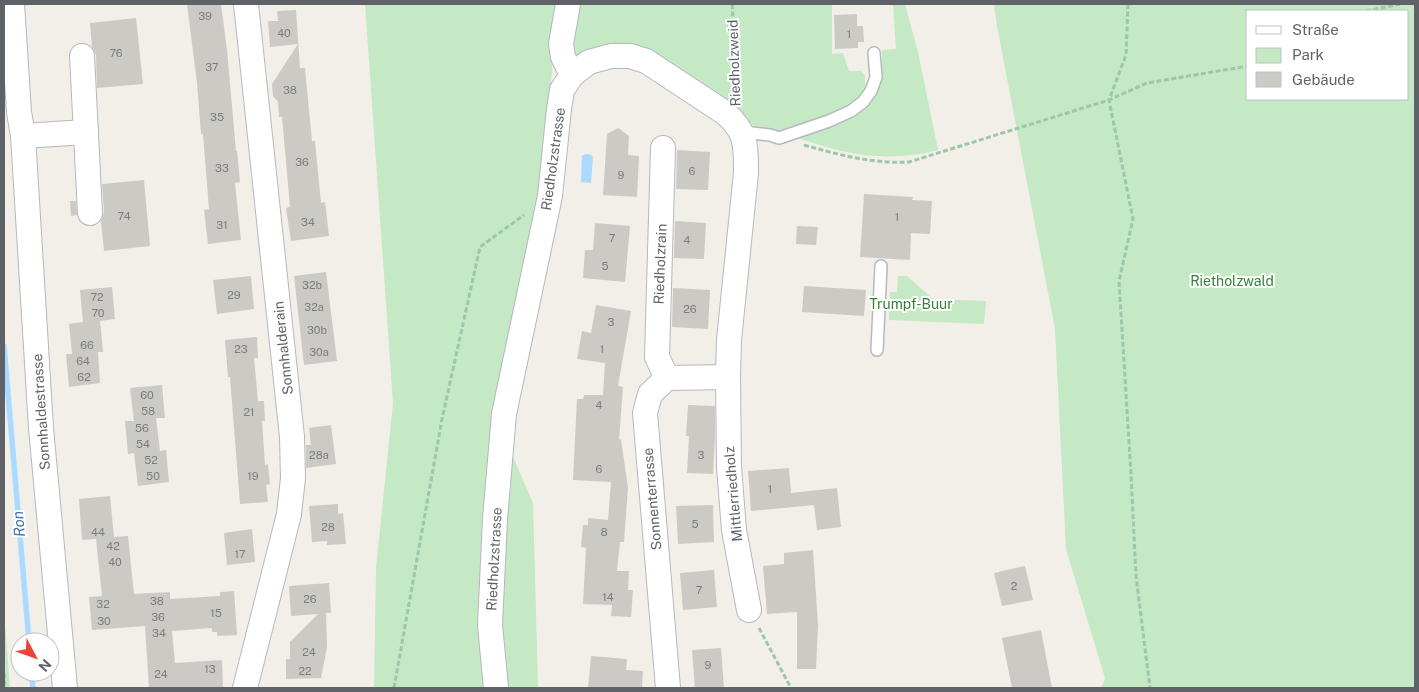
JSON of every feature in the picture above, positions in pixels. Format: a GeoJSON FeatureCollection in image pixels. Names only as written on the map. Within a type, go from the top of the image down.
{"type":"FeatureCollection","features":[{"type":"Feature","properties":{"kind":"street","name":"Sonnhaldestrasse"},"geometry":{"type":"LineString","coordinates":[[12,4],[19,112],[23,136],[41,428],[65,688]]}},
{"type":"Feature","properties":{"kind":"street","name":"Sonnhalderain"},"geometry":{"type":"LineString","coordinates":[[245,688],[289,514],[293,478],[292,437],[246,4]]}},
{"type":"Feature","properties":{"kind":"street"},"geometry":{"type":"LineString","coordinates":[[568,4],[561,44],[563,57],[572,75]]}},
{"type":"Feature","properties":{"kind":"street"},"geometry":{"type":"LineString","coordinates":[[82,56],[90,213]]}},
{"type":"Feature","properties":{"kind":"street","name":"Riedholzstrasse"},"geometry":{"type":"LineString","coordinates":[[496,688],[490,625],[495,519],[504,414],[550,196],[562,90],[572,75],[589,62],[610,56],[630,56],[646,61],[726,113],[739,127]]}},
{"type":"Feature","properties":{"kind":"street"},"geometry":{"type":"LineString","coordinates":[[667,378],[728,377],[729,340],[746,173],[746,145],[739,127]]}},
{"type":"Feature","properties":{"kind":"street"},"geometry":{"type":"LineString","coordinates":[[23,136],[86,132]]}},
{"type":"Feature","properties":{"kind":"street","name":"Riedholzrain"},"geometry":{"type":"LineString","coordinates":[[663,148],[657,358],[667,378]]}},
{"type":"Feature","properties":{"kind":"street","name":"Mittlerriedholz"},"geometry":{"type":"LineString","coordinates":[[728,377],[729,467],[734,530],[749,610]]}},
{"type":"Feature","properties":{"kind":"street","name":"Sonnenterrasse"},"geometry":{"type":"LineString","coordinates":[[667,378],[650,394],[645,413],[668,688]]}},
{"type":"Feature","properties":{"kind":"lane"},"geometry":{"type":"LineString","coordinates":[[739,127],[780,138],[852,111],[864,102],[871,91],[876,77],[874,53]]}},
{"type":"Feature","properties":{"kind":"lane"},"geometry":{"type":"LineString","coordinates":[[877,350],[881,266]]}},
{"type":"Feature","properties":{"kind":"path","name":"Riedholzweid"},"geometry":{"type":"LineString","coordinates":[[732,4],[739,127]]}},
{"type":"Feature","properties":{"kind":"path"},"geometry":{"type":"LineString","coordinates":[[1128,4],[1126,55],[1109,100],[1133,219],[1119,281],[1136,576],[1150,688]]}},
{"type":"Feature","properties":{"kind":"path"},"geometry":{"type":"LineString","coordinates":[[1371,10],[1400,4]]}},
{"type":"Feature","properties":{"kind":"path"},"geometry":{"type":"LineString","coordinates":[[780,138],[848,157],[889,163],[909,162],[1109,100],[1147,83],[1246,66]]}},
{"type":"Feature","properties":{"kind":"path"},"geometry":{"type":"LineString","coordinates":[[394,688],[442,419],[480,247],[550,196]]}},
{"type":"Feature","properties":{"kind":"path"},"geometry":{"type":"LineString","coordinates":[[749,610],[791,688]]}},
{"type":"Feature","properties":{"kind":"path"},"geometry":{"type":"LineString","coordinates":[[4,673],[5,688]]}},
{"type":"Feature","properties":{"kind":"green space"},"geometry":{"type":"Polygon","coordinates":[[[365,4],[563,4],[553,53],[551,84],[552,138],[506,347],[496,418],[533,503],[538,688],[374,688],[376,568],[393,403],[365,4]]]}},
{"type":"Feature","properties":{"kind":"green space"},"geometry":{"type":"Polygon","coordinates":[[[573,4],[832,4],[832,54],[843,53],[849,71],[861,71],[865,75],[865,90],[853,104],[836,113],[784,130],[770,131],[753,125],[730,107],[652,56],[577,58],[571,56],[573,4]]]}},
{"type":"Feature","properties":{"kind":"green space"},"geometry":{"type":"Polygon","coordinates":[[[893,4],[905,4],[918,52],[938,150],[901,156],[867,155],[833,149],[798,138],[877,90],[882,74],[882,50],[896,49],[893,4]]]}},
{"type":"Feature","properties":{"kind":"green space","name":"Rietholzwald"},"geometry":{"type":"Polygon","coordinates":[[[994,4],[1415,4],[1415,688],[1101,688],[1105,678],[1066,549],[1055,329],[994,4]]]}},
{"type":"Feature","properties":{"kind":"green space","name":"Trumpf-Buur"},"geometry":{"type":"Polygon","coordinates":[[[898,276],[907,276],[933,299],[986,301],[984,324],[889,320],[890,292],[897,292],[898,276]]]}},
{"type":"Feature","properties":{"kind":"green space"},"geometry":{"type":"Polygon","coordinates":[[[4,612],[10,688],[4,688],[4,612]]]}},
{"type":"Feature","properties":{"kind":"water"},"geometry":{"type":"Polygon","coordinates":[[[585,154],[593,157],[591,183],[581,182],[582,156],[585,154]]]}},
{"type":"Feature","properties":{"kind":"building"},"geometry":{"type":"Polygon","coordinates":[[[187,4],[221,4],[240,182],[235,183],[241,240],[208,244],[204,210],[209,209],[203,134],[201,134],[187,4]]]}},
{"type":"Feature","properties":{"kind":"building"},"geometry":{"type":"Polygon","coordinates":[[[296,10],[300,68],[305,68],[312,141],[315,141],[321,203],[325,202],[329,236],[291,241],[286,208],[290,207],[282,117],[279,117],[278,102],[273,96],[272,84],[298,44],[270,47],[268,21],[278,21],[277,11],[296,10]]]}},
{"type":"Feature","properties":{"kind":"building"},"geometry":{"type":"Polygon","coordinates":[[[857,14],[857,26],[863,26],[864,42],[858,42],[858,48],[835,49],[834,15],[857,14]]]}},
{"type":"Feature","properties":{"kind":"building"},"geometry":{"type":"Polygon","coordinates":[[[136,18],[143,84],[97,88],[96,55],[92,47],[90,23],[136,18]]]}},
{"type":"Feature","properties":{"kind":"building"},"geometry":{"type":"Polygon","coordinates":[[[618,128],[629,136],[628,155],[639,156],[637,197],[603,195],[607,134],[618,128]]]}},
{"type":"Feature","properties":{"kind":"building"},"geometry":{"type":"Polygon","coordinates":[[[677,150],[710,152],[708,190],[676,189],[677,150]]]}},
{"type":"Feature","properties":{"kind":"building"},"geometry":{"type":"Polygon","coordinates":[[[144,180],[150,246],[104,251],[101,221],[104,212],[102,184],[144,180]]]}},
{"type":"Feature","properties":{"kind":"building"},"geometry":{"type":"Polygon","coordinates":[[[864,194],[913,197],[912,200],[932,201],[930,234],[911,233],[910,260],[860,257],[864,194]]]}},
{"type":"Feature","properties":{"kind":"building"},"geometry":{"type":"Polygon","coordinates":[[[70,201],[76,201],[77,215],[71,216],[70,201]]]}},
{"type":"Feature","properties":{"kind":"building"},"geometry":{"type":"Polygon","coordinates":[[[675,221],[706,223],[704,259],[674,258],[675,221]]]}},
{"type":"Feature","properties":{"kind":"building"},"geometry":{"type":"Polygon","coordinates":[[[595,223],[630,226],[625,282],[583,278],[585,250],[593,250],[595,223]]]}},
{"type":"Feature","properties":{"kind":"building"},"geometry":{"type":"Polygon","coordinates":[[[797,226],[818,227],[816,245],[796,244],[797,226]]]}},
{"type":"Feature","properties":{"kind":"building"},"geometry":{"type":"Polygon","coordinates":[[[326,272],[337,361],[304,365],[294,276],[326,272]]]}},
{"type":"Feature","properties":{"kind":"building"},"geometry":{"type":"Polygon","coordinates":[[[251,276],[254,309],[217,314],[213,280],[251,276]]]}},
{"type":"Feature","properties":{"kind":"building"},"geometry":{"type":"Polygon","coordinates":[[[804,286],[866,290],[864,316],[802,312],[804,286]]]}},
{"type":"Feature","properties":{"kind":"building"},"geometry":{"type":"Polygon","coordinates":[[[112,287],[115,319],[100,321],[103,352],[98,352],[100,383],[69,387],[66,354],[72,354],[69,324],[83,322],[80,290],[112,287]]]}},
{"type":"Feature","properties":{"kind":"building"},"geometry":{"type":"Polygon","coordinates":[[[673,288],[710,290],[708,329],[672,327],[673,288]]]}},
{"type":"Feature","properties":{"kind":"building"},"geometry":{"type":"Polygon","coordinates":[[[596,305],[631,311],[618,386],[623,387],[619,440],[621,439],[628,488],[624,542],[620,542],[617,571],[629,571],[628,590],[633,590],[631,617],[611,616],[612,605],[583,604],[586,548],[581,547],[583,525],[588,525],[588,518],[608,520],[611,482],[573,480],[577,399],[583,399],[584,395],[603,395],[605,363],[577,359],[582,331],[591,333],[596,305]]]}},
{"type":"Feature","properties":{"kind":"building"},"geometry":{"type":"Polygon","coordinates":[[[257,337],[258,358],[254,358],[258,401],[264,401],[265,421],[262,421],[265,465],[268,464],[270,484],[266,485],[268,502],[240,504],[230,377],[228,377],[225,340],[257,337]]]}},
{"type":"Feature","properties":{"kind":"building"},"geometry":{"type":"Polygon","coordinates":[[[162,385],[165,418],[156,418],[160,451],[166,450],[169,482],[138,486],[134,453],[128,454],[125,421],[134,421],[130,388],[162,385]]]}},
{"type":"Feature","properties":{"kind":"building"},"geometry":{"type":"Polygon","coordinates":[[[688,405],[715,406],[713,474],[687,473],[689,436],[686,436],[688,405]]]}},
{"type":"Feature","properties":{"kind":"building"},"geometry":{"type":"Polygon","coordinates":[[[331,425],[336,464],[306,468],[306,445],[311,445],[309,428],[331,425]]]}},
{"type":"Feature","properties":{"kind":"building"},"geometry":{"type":"Polygon","coordinates":[[[789,468],[791,493],[837,488],[841,527],[817,530],[814,505],[751,511],[748,471],[789,468]]]}},
{"type":"Feature","properties":{"kind":"building"},"geometry":{"type":"Polygon","coordinates":[[[110,496],[114,537],[128,536],[134,594],[170,592],[170,599],[220,596],[220,592],[234,591],[237,635],[217,636],[217,632],[212,632],[212,628],[172,631],[175,663],[222,660],[223,688],[149,688],[145,626],[92,630],[89,597],[102,596],[96,539],[82,540],[79,499],[110,496]]]}},
{"type":"Feature","properties":{"kind":"building"},"geometry":{"type":"Polygon","coordinates":[[[338,504],[338,514],[343,513],[346,544],[327,545],[327,541],[312,542],[309,506],[338,504]]]}},
{"type":"Feature","properties":{"kind":"building"},"geometry":{"type":"Polygon","coordinates":[[[713,505],[714,542],[678,544],[676,506],[713,505]]]}},
{"type":"Feature","properties":{"kind":"building"},"geometry":{"type":"Polygon","coordinates":[[[252,529],[255,562],[227,565],[224,533],[252,529]]]}},
{"type":"Feature","properties":{"kind":"building"},"geometry":{"type":"Polygon","coordinates":[[[813,550],[818,625],[816,669],[797,669],[797,612],[767,614],[763,566],[784,564],[784,553],[813,550]]]}},
{"type":"Feature","properties":{"kind":"building"},"geometry":{"type":"Polygon","coordinates":[[[1025,566],[1033,600],[1002,606],[994,573],[1025,566]]]}},
{"type":"Feature","properties":{"kind":"building"},"geometry":{"type":"Polygon","coordinates":[[[714,570],[717,607],[683,610],[680,573],[714,570]]]}},
{"type":"Feature","properties":{"kind":"building"},"geometry":{"type":"Polygon","coordinates":[[[329,583],[331,613],[326,613],[327,647],[321,678],[286,679],[286,659],[290,659],[290,642],[318,614],[291,616],[289,586],[329,583]]]}},
{"type":"Feature","properties":{"kind":"building"},"geometry":{"type":"Polygon","coordinates":[[[1041,630],[1052,688],[1012,688],[1002,638],[1041,630]]]}},
{"type":"Feature","properties":{"kind":"building"},"geometry":{"type":"Polygon","coordinates":[[[721,648],[724,688],[695,688],[692,650],[721,648]]]}},
{"type":"Feature","properties":{"kind":"building"},"geometry":{"type":"Polygon","coordinates":[[[591,656],[627,659],[626,670],[643,671],[642,688],[588,688],[591,656]]]}},
{"type":"Feature","properties":{"kind":"waterway","name":"Ron"},"geometry":{"type":"LineString","coordinates":[[4,346],[28,632]]}},
{"type":"Feature","properties":{"kind":"waterway","name":"Ron"},"geometry":{"type":"LineString","coordinates":[[32,682],[33,688]]}}]}
